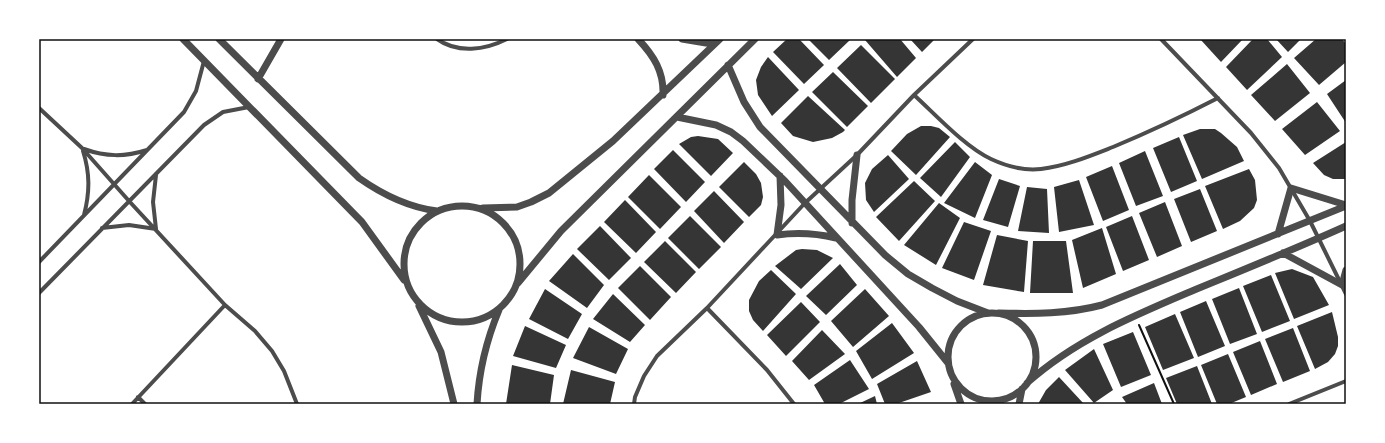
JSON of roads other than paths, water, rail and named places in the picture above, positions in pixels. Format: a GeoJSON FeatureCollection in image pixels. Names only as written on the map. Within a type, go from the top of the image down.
{"type":"FeatureCollection","features":[{"type":"Feature","properties":{"kind":"street"},"geometry":{"type":"LineString","coordinates":[[183,39],[362,222],[381,247],[416,301],[442,352],[454,404]]}},
{"type":"Feature","properties":{"kind":"street"},"geometry":{"type":"LineString","coordinates":[[220,39],[258,79],[359,178],[378,192],[397,201],[421,209],[437,211],[460,205],[483,208],[517,207],[549,193],[613,142],[719,40]]}},
{"type":"Feature","properties":{"kind":"street"},"geometry":{"type":"LineString","coordinates":[[258,79],[282,39]]}},
{"type":"Feature","properties":{"kind":"street"},"geometry":{"type":"LineString","coordinates":[[437,39],[443,43],[468,50],[492,46],[508,39]]}},
{"type":"Feature","properties":{"kind":"street"},"geometry":{"type":"LineString","coordinates":[[638,39],[651,53],[659,67],[664,82],[663,95]]}},
{"type":"Feature","properties":{"kind":"street"},"geometry":{"type":"LineString","coordinates":[[682,39],[706,43],[719,40]]}},
{"type":"Feature","properties":{"kind":"street"},"geometry":{"type":"LineString","coordinates":[[416,301],[441,319],[456,322],[471,322],[486,318],[499,310],[561,230],[755,39]]}},
{"type":"Feature","properties":{"kind":"street"},"geometry":{"type":"LineString","coordinates":[[634,404],[635,397],[644,376],[657,356],[707,308],[777,235],[805,203],[857,155],[914,95],[973,39]]}},
{"type":"Feature","properties":{"kind":"street"},"geometry":{"type":"LineString","coordinates":[[1161,39],[1266,150],[1291,188],[1310,221],[1346,294]]}},
{"type":"Feature","properties":{"kind":"street"},"geometry":{"type":"LineString","coordinates":[[39,262],[184,112],[191,103],[200,81],[204,60]]}},
{"type":"Feature","properties":{"kind":"street"},"geometry":{"type":"LineString","coordinates":[[728,65],[744,102],[760,127],[821,188],[852,223],[885,255],[908,274],[957,302],[988,313]]}},
{"type":"Feature","properties":{"kind":"street"},"geometry":{"type":"LineString","coordinates":[[914,95],[971,146],[989,158],[1004,164],[1021,168],[1040,169],[1064,164],[1099,152],[1175,120],[1218,98]]}},
{"type":"Feature","properties":{"kind":"street"},"geometry":{"type":"LineString","coordinates":[[39,293],[101,228],[213,117],[233,109],[250,107]]}},
{"type":"Feature","properties":{"kind":"street"},"geometry":{"type":"LineString","coordinates":[[39,108],[82,148],[225,305],[255,331],[272,351],[284,371],[297,404]]}},
{"type":"Feature","properties":{"kind":"street"},"geometry":{"type":"LineString","coordinates":[[677,117],[716,125],[731,132],[744,141],[780,176],[920,327],[948,363]]}},
{"type":"Feature","properties":{"kind":"street"},"geometry":{"type":"LineString","coordinates":[[82,148],[98,154],[115,156],[132,155],[148,150]]}},
{"type":"Feature","properties":{"kind":"street"},"geometry":{"type":"LineString","coordinates":[[82,148],[87,161],[89,188],[84,215]]}},
{"type":"Feature","properties":{"kind":"street"},"geometry":{"type":"LineString","coordinates":[[852,223],[852,200],[857,155]]}},
{"type":"Feature","properties":{"kind":"street"},"geometry":{"type":"LineString","coordinates":[[156,175],[153,202],[156,229]]}},
{"type":"Feature","properties":{"kind":"street"},"geometry":{"type":"LineString","coordinates":[[777,235],[781,205],[780,176]]}},
{"type":"Feature","properties":{"kind":"street"},"geometry":{"type":"LineString","coordinates":[[1291,188],[1346,206]]}},
{"type":"Feature","properties":{"kind":"street"},"geometry":{"type":"LineString","coordinates":[[1278,234],[1291,188]]}},
{"type":"Feature","properties":{"kind":"street"},"geometry":{"type":"LineString","coordinates":[[961,404],[948,363],[948,348],[953,335],[962,324],[974,316],[988,313],[1057,314],[1102,305],[1346,206]]}},
{"type":"Feature","properties":{"kind":"street"},"geometry":{"type":"LineString","coordinates":[[483,208],[496,216],[508,227],[516,240],[520,255],[520,270],[517,285]]}},
{"type":"Feature","properties":{"kind":"street"},"geometry":{"type":"LineString","coordinates":[[408,288],[404,275],[403,262],[410,237],[417,226],[437,211]]}},
{"type":"Feature","properties":{"kind":"street"},"geometry":{"type":"LineString","coordinates":[[101,228],[129,225],[156,229]]}},
{"type":"Feature","properties":{"kind":"street"},"geometry":{"type":"LineString","coordinates":[[952,376],[960,388],[970,396],[984,401],[997,401],[1011,397],[1058,357],[1134,315],[1346,226]]}},
{"type":"Feature","properties":{"kind":"street"},"geometry":{"type":"LineString","coordinates":[[777,235],[797,232],[836,238]]}},
{"type":"Feature","properties":{"kind":"street"},"geometry":{"type":"LineString","coordinates":[[1283,253],[1342,285]]}},
{"type":"Feature","properties":{"kind":"street"},"geometry":{"type":"LineString","coordinates":[[1342,285],[1346,270]]}},
{"type":"Feature","properties":{"kind":"street"},"geometry":{"type":"LineString","coordinates":[[132,404],[225,305]]}},
{"type":"Feature","properties":{"kind":"street"},"geometry":{"type":"LineString","coordinates":[[707,308],[767,370],[794,404]]}},
{"type":"Feature","properties":{"kind":"street"},"geometry":{"type":"LineString","coordinates":[[477,404],[480,367],[484,351],[499,310]]}},
{"type":"Feature","properties":{"kind":"street"},"geometry":{"type":"LineString","coordinates":[[999,313],[1013,318],[1025,328],[1032,340],[1036,355],[1034,370],[1027,383]]}},
{"type":"Feature","properties":{"kind":"street"},"geometry":{"type":"LineString","coordinates":[[1289,404],[1346,381]]}},
{"type":"Feature","properties":{"kind":"street"},"geometry":{"type":"LineString","coordinates":[[1019,404],[1022,389]]}},
{"type":"Feature","properties":{"kind":"street"},"geometry":{"type":"LineString","coordinates":[[138,397],[145,404]]}}]}
